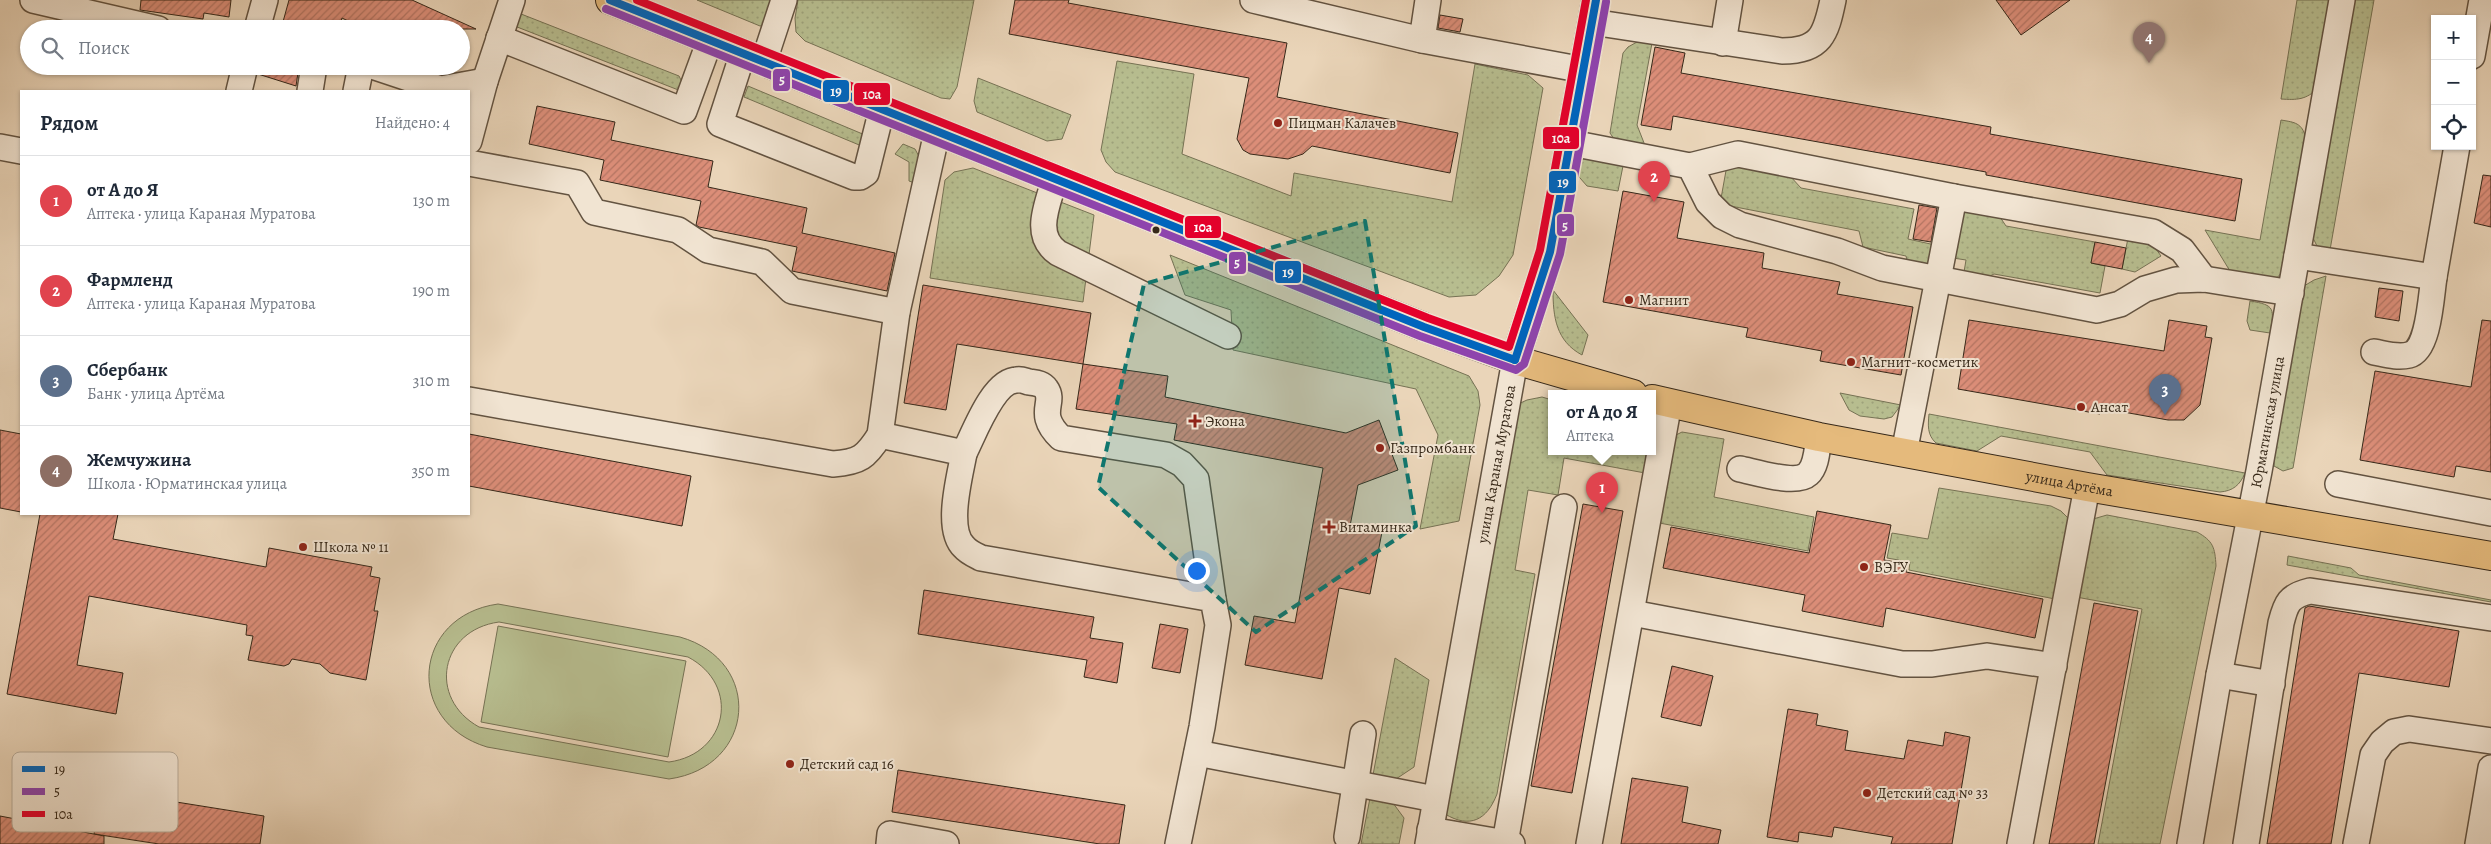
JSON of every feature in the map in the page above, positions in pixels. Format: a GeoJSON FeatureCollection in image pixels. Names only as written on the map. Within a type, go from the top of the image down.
{"type":"FeatureCollection","features":[{"type":"Feature","properties":{"kind":"main road"},"geometry":{"type":"LineString","coordinates":[[610,0],[1424,327],[1515,360],[1619,390]]}},
{"type":"Feature","properties":{"kind":"main road","name":"улица Караная Муратова"},"geometry":{"type":"LineString","coordinates":[[1515,360],[1550,252],[1594,11]]}},
{"type":"Feature","properties":{"kind":"main road","name":"улица Артёма"},"geometry":{"type":"LineString","coordinates":[[1660,401],[1819,437],[1904,453],[2087,487],[2491,556]]}},
{"type":"Feature","properties":{"kind":"street"},"geometry":{"type":"LineString","coordinates":[[33,0],[119,20]]}},
{"type":"Feature","properties":{"kind":"street"},"geometry":{"type":"LineString","coordinates":[[260,20],[265,0]]}},
{"type":"Feature","properties":{"kind":"street"},"geometry":{"type":"LineString","coordinates":[[784,0],[720,124],[854,177],[860,177],[866,173],[882,109]]}},
{"type":"Feature","properties":{"kind":"street"},"geometry":{"type":"LineString","coordinates":[[1254,0],[1335,10],[1422,40],[1584,70]]}},
{"type":"Feature","properties":{"kind":"street"},"geometry":{"type":"LineString","coordinates":[[1422,40],[1428,0]]}},
{"type":"Feature","properties":{"kind":"street"},"geometry":{"type":"LineString","coordinates":[[1723,43],[1730,0]]}},
{"type":"Feature","properties":{"kind":"street"},"geometry":{"type":"LineString","coordinates":[[1594,11],[1723,43],[1782,51],[1800,51],[1815,44],[1828,27],[1833,0]]}},
{"type":"Feature","properties":{"kind":"street","name":"Юрматинская улица"},"geometry":{"type":"LineString","coordinates":[[2190,844],[2219,676],[2291,293],[2342,0]]}},
{"type":"Feature","properties":{"kind":"street"},"geometry":{"type":"LineString","coordinates":[[2476,34],[2482,0]]}},
{"type":"Feature","properties":{"kind":"street"},"geometry":{"type":"LineString","coordinates":[[470,137],[499,38],[504,2]]}},
{"type":"Feature","properties":{"kind":"street"},"geometry":{"type":"LineString","coordinates":[[499,38],[684,111],[710,40]]}},
{"type":"Feature","properties":{"kind":"street"},"geometry":{"type":"LineString","coordinates":[[239,90],[243,75]]}},
{"type":"Feature","properties":{"kind":"street"},"geometry":{"type":"LineString","coordinates":[[310,90],[313,75]]}},
{"type":"Feature","properties":{"kind":"street"},"geometry":{"type":"LineString","coordinates":[[356,90],[359,75]]}},
{"type":"Feature","properties":{"kind":"street"},"geometry":{"type":"LineString","coordinates":[[388,75],[405,84],[441,90],[485,81]]}},
{"type":"Feature","properties":{"kind":"street"},"geometry":{"type":"LineString","coordinates":[[470,400],[834,464],[854,463],[869,452],[880,435],[897,312],[937,132]]}},
{"type":"Feature","properties":{"kind":"street"},"geometry":{"type":"LineString","coordinates":[[1571,144],[1690,166],[1738,154],[2153,232],[2165,237],[2182,250],[2204,279]]}},
{"type":"Feature","properties":{"kind":"street"},"geometry":{"type":"LineString","coordinates":[[0,147],[20,151]]}},
{"type":"Feature","properties":{"kind":"street"},"geometry":{"type":"LineString","coordinates":[[2374,352],[2399,356],[2410,355],[2420,348],[2424,339],[2456,150]]}},
{"type":"Feature","properties":{"kind":"street"},"geometry":{"type":"LineString","coordinates":[[470,163],[577,183],[594,212],[678,230],[708,250],[762,262],[792,292],[897,312]]}},
{"type":"Feature","properties":{"kind":"street"},"geometry":{"type":"LineString","coordinates":[[1690,166],[1708,202],[1722,216],[1728,219],[1791,240],[1838,251],[1882,268],[1938,280],[2097,310],[2120,304],[2145,289],[2176,280],[2204,279],[2291,293]]}},
{"type":"Feature","properties":{"kind":"street"},"geometry":{"type":"LineString","coordinates":[[1055,178],[1044,220],[1044,236],[1048,246],[1058,253],[1228,336]]}},
{"type":"Feature","properties":{"kind":"street"},"geometry":{"type":"LineString","coordinates":[[1904,453],[1954,196]]}},
{"type":"Feature","properties":{"kind":"street"},"geometry":{"type":"LineString","coordinates":[[2297,256],[2434,277]]}},
{"type":"Feature","properties":{"kind":"street","name":"улица Караная Муратова"},"geometry":{"type":"LineString","coordinates":[[1429,837],[1515,360]]}},
{"type":"Feature","properties":{"kind":"street"},"geometry":{"type":"LineString","coordinates":[[1178,844],[1197,753],[1218,625],[1196,479],[1182,464],[1166,455],[1061,438],[1051,428],[1046,416],[1048,394],[1046,388],[1040,384],[1016,379],[1008,382],[993,397],[964,452],[955,508],[956,531],[963,547],[980,558],[1213,599]]}},
{"type":"Feature","properties":{"kind":"street"},"geometry":{"type":"LineString","coordinates":[[1656,431],[1660,401]]}},
{"type":"Feature","properties":{"kind":"street"},"geometry":{"type":"LineString","coordinates":[[880,435],[964,452]]}},
{"type":"Feature","properties":{"kind":"street"},"geometry":{"type":"LineString","coordinates":[[1740,469],[1796,480],[1808,474],[1814,464],[1819,437]]}},
{"type":"Feature","properties":{"kind":"street"},"geometry":{"type":"LineString","coordinates":[[1589,844],[1632,614],[1653,455]]}},
{"type":"Feature","properties":{"kind":"street"},"geometry":{"type":"LineString","coordinates":[[2338,484],[2491,513]]}},
{"type":"Feature","properties":{"kind":"street"},"geometry":{"type":"LineString","coordinates":[[2020,844],[2087,487]]}},
{"type":"Feature","properties":{"kind":"street"},"geometry":{"type":"LineString","coordinates":[[1429,837],[1500,843],[1564,507]]}},
{"type":"Feature","properties":{"kind":"street"},"geometry":{"type":"LineString","coordinates":[[2246,844],[2286,606],[2297,594],[2310,591],[2491,618]]}},
{"type":"Feature","properties":{"kind":"street"},"geometry":{"type":"LineString","coordinates":[[1632,614],[1902,664],[1932,664],[1988,656],[2054,666]]}},
{"type":"Feature","properties":{"kind":"street"},"geometry":{"type":"LineString","coordinates":[[2219,676],[2272,684]]}},
{"type":"Feature","properties":{"kind":"street"},"geometry":{"type":"LineString","coordinates":[[2356,844],[2373,755],[2382,742],[2394,732],[2409,729],[2491,741]]}},
{"type":"Feature","properties":{"kind":"street"},"geometry":{"type":"LineString","coordinates":[[1347,837],[1363,734]]}},
{"type":"Feature","properties":{"kind":"street"},"geometry":{"type":"LineString","coordinates":[[1197,753],[1435,800]]}},
{"type":"Feature","properties":{"kind":"street"},"geometry":{"type":"LineString","coordinates":[[2478,844],[2491,768]]}},
{"type":"Feature","properties":{"kind":"street"},"geometry":{"type":"LineString","coordinates":[[889,844],[890,834],[946,844]]}},
{"type":"Feature","properties":{"kind":"highlighted area"},"geometry":{"type":"Polygon","coordinates":[[[1365,221],[1416,526],[1256,632],[1098,487],[1144,284],[1365,221]]]}},
{"type":"Feature","properties":{"kind":"green space"},"geometry":{"type":"Polygon","coordinates":[[[697,0],[775,0],[770,24],[760,26],[697,0]]]}},
{"type":"Feature","properties":{"kind":"green space"},"geometry":{"type":"Polygon","coordinates":[[[798,0],[974,0],[957,87],[950,99],[941,98],[805,41],[796,32],[795,18],[798,0]]]}},
{"type":"Feature","properties":{"kind":"green space"},"geometry":{"type":"Polygon","coordinates":[[[2297,0],[2332,0],[2318,88],[2301,98],[2281,99],[2297,0]]]}},
{"type":"Feature","properties":{"kind":"green space"},"geometry":{"type":"Polygon","coordinates":[[[2354,0],[2374,0],[2330,250],[2319,250],[2313,238],[2354,0]]]}},
{"type":"Feature","properties":{"kind":"green space"},"geometry":{"type":"Polygon","coordinates":[[[516,12],[679,76],[683,84],[681,91],[512,25],[516,12]]]}},
{"type":"Feature","properties":{"kind":"green space"},"geometry":{"type":"Polygon","coordinates":[[[1637,42],[1652,43],[1637,125],[1646,148],[1614,139],[1610,133],[1623,53],[1628,47],[1637,42]]]}},
{"type":"Feature","properties":{"kind":"green space"},"geometry":{"type":"Polygon","coordinates":[[[1117,61],[1194,74],[1182,154],[1291,196],[1294,173],[1452,202],[1475,64],[1528,75],[1543,88],[1513,255],[1499,276],[1476,295],[1449,297],[1115,172],[1106,162],[1101,150],[1117,61]]]}},
{"type":"Feature","properties":{"kind":"green space"},"geometry":{"type":"Polygon","coordinates":[[[978,78],[1071,115],[1062,139],[1047,141],[977,112],[974,101],[978,78]]]}},
{"type":"Feature","properties":{"kind":"green space"},"geometry":{"type":"Polygon","coordinates":[[[748,86],[865,135],[864,147],[744,97],[748,86]]]}},
{"type":"Feature","properties":{"kind":"green space"},"geometry":{"type":"Polygon","coordinates":[[[2281,120],[2299,125],[2305,135],[2283,271],[2276,279],[2233,276],[2205,230],[2260,240],[2281,120]]]}},
{"type":"Feature","properties":{"kind":"green space"},"geometry":{"type":"Polygon","coordinates":[[[903,144],[915,149],[922,162],[923,186],[909,181],[909,162],[895,154],[903,144]]]}},
{"type":"Feature","properties":{"kind":"green space"},"geometry":{"type":"Polygon","coordinates":[[[1593,156],[1624,161],[1618,191],[1587,186],[1573,170],[1583,159],[1593,156]]]}},
{"type":"Feature","properties":{"kind":"green space"},"geometry":{"type":"Polygon","coordinates":[[[1727,165],[1790,176],[1801,188],[1914,209],[1908,239],[1935,245],[1932,258],[1925,265],[1908,264],[1906,256],[1863,247],[1859,231],[1720,204],[1727,165]]]}},
{"type":"Feature","properties":{"kind":"green space"},"geometry":{"type":"Polygon","coordinates":[[[973,168],[1094,215],[1083,302],[930,278],[945,180],[954,172],[973,168]]]}},
{"type":"Feature","properties":{"kind":"green space"},"geometry":{"type":"Polygon","coordinates":[[[1963,207],[1998,214],[2006,226],[2095,242],[2091,263],[2105,266],[2100,293],[1994,274],[1980,281],[1963,278],[1966,260],[1953,258],[1963,207]]]}},
{"type":"Feature","properties":{"kind":"green space"},"geometry":{"type":"Polygon","coordinates":[[[2128,238],[2151,242],[2161,256],[2135,272],[2122,269],[2128,238]]]}},
{"type":"Feature","properties":{"kind":"green space"},"geometry":{"type":"Polygon","coordinates":[[[1170,255],[1469,376],[1478,391],[1480,405],[1459,521],[1420,529],[1438,435],[1416,389],[1233,350],[1231,310],[1185,295],[1170,255]]]}},
{"type":"Feature","properties":{"kind":"green space"},"geometry":{"type":"Polygon","coordinates":[[[2326,276],[2293,468],[2283,471],[2274,466],[2274,460],[2304,286],[2326,276]]]}},
{"type":"Feature","properties":{"kind":"green space"},"geometry":{"type":"Polygon","coordinates":[[[1553,290],[1588,335],[1582,355],[1566,343],[1561,335],[1555,319],[1553,290]]]}},
{"type":"Feature","properties":{"kind":"green space"},"geometry":{"type":"Polygon","coordinates":[[[2250,301],[2265,304],[2271,309],[2270,333],[2250,330],[2247,321],[2250,301]]]}},
{"type":"Feature","properties":{"kind":"green space"},"geometry":{"type":"Polygon","coordinates":[[[1840,393],[1901,405],[1892,417],[1884,419],[1860,416],[1849,410],[1840,393]]]}},
{"type":"Feature","properties":{"kind":"green space"},"geometry":{"type":"Polygon","coordinates":[[[1542,397],[1548,399],[1548,455],[1648,455],[1645,473],[1564,458],[1558,495],[1528,490],[1515,570],[1535,574],[1497,794],[1483,816],[1470,821],[1462,821],[1445,814],[1516,405],[1527,400],[1542,397]]]}},
{"type":"Feature","properties":{"kind":"green space"},"geometry":{"type":"Polygon","coordinates":[[[1929,414],[2245,473],[2236,487],[2220,492],[2107,475],[2090,452],[2001,436],[1977,451],[1936,443],[1928,426],[1929,414]]]}},
{"type":"Feature","properties":{"kind":"green space"},"geometry":{"type":"Polygon","coordinates":[[[1682,432],[1724,439],[1714,497],[1814,517],[1808,551],[1654,522],[1674,436],[1682,432]]]}},
{"type":"Feature","properties":{"kind":"green space"},"geometry":{"type":"Polygon","coordinates":[[[1939,488],[2051,506],[2061,511],[2069,519],[2060,600],[1909,570],[1910,562],[1887,558],[1892,533],[1928,539],[1939,488]]]}},
{"type":"Feature","properties":{"kind":"green space"},"geometry":{"type":"Polygon","coordinates":[[[2107,515],[2197,532],[2207,538],[2215,554],[2216,566],[2160,844],[2098,844],[2142,609],[2076,597],[2093,519],[2107,515]]]}},
{"type":"Feature","properties":{"kind":"green space"},"geometry":{"type":"Polygon","coordinates":[[[2288,556],[2351,568],[2359,575],[2491,600],[2491,602],[2287,565],[2288,556]]]}},
{"type":"Feature","properties":{"kind":"green space"},"geometry":{"type":"Polygon","coordinates":[[[498,604],[680,637],[707,650],[726,668],[736,689],[739,712],[733,735],[719,755],[698,770],[669,779],[487,747],[460,734],[442,716],[431,694],[429,671],[435,648],[448,628],[469,613],[498,604]],[[499,622],[479,628],[464,638],[453,651],[447,667],[447,683],[452,699],[463,714],[479,727],[669,762],[689,756],[704,746],[715,733],[720,717],[721,700],[716,684],[705,669],[688,657],[499,622]]]}},
{"type":"Feature","properties":{"kind":"green space"},"geometry":{"type":"Polygon","coordinates":[[[498,626],[686,661],[668,757],[481,722],[498,626]]]}},
{"type":"Feature","properties":{"kind":"green space"},"geometry":{"type":"Polygon","coordinates":[[[1395,658],[1429,680],[1414,767],[1396,779],[1373,775],[1395,658]]]}},
{"type":"Feature","properties":{"kind":"green space"},"geometry":{"type":"Polygon","coordinates":[[[1370,798],[1393,803],[1404,818],[1399,844],[1361,844],[1370,798]]]}},
{"type":"Feature","properties":{"kind":"building"},"geometry":{"type":"Polygon","coordinates":[[[141,0],[231,0],[229,17],[204,13],[203,19],[140,10],[141,0]]]}},
{"type":"Feature","properties":{"kind":"building"},"geometry":{"type":"Polygon","coordinates":[[[289,0],[412,0],[456,20],[346,20],[342,18],[341,20],[283,20],[289,0]]]}},
{"type":"Feature","properties":{"kind":"building"},"geometry":{"type":"Polygon","coordinates":[[[1015,0],[1069,0],[1068,3],[1287,43],[1277,97],[1458,133],[1450,173],[1312,146],[1303,154],[1288,159],[1250,154],[1243,150],[1237,139],[1249,78],[1009,34],[1015,0]]]}},
{"type":"Feature","properties":{"kind":"building"},"geometry":{"type":"Polygon","coordinates":[[[1996,0],[2070,0],[2021,35],[1996,0]]]}},
{"type":"Feature","properties":{"kind":"building"},"geometry":{"type":"Polygon","coordinates":[[[1440,15],[1463,19],[1460,32],[1438,28],[1440,15]]]}},
{"type":"Feature","properties":{"kind":"building"},"geometry":{"type":"Polygon","coordinates":[[[1655,47],[1685,53],[1681,73],[1991,127],[1990,134],[2242,179],[2235,221],[1986,175],[1986,172],[1673,116],[1671,130],[1641,125],[1655,47]]]}},
{"type":"Feature","properties":{"kind":"building"},"geometry":{"type":"Polygon","coordinates":[[[261,75],[298,75],[296,86],[261,75]]]}},
{"type":"Feature","properties":{"kind":"building"},"geometry":{"type":"Polygon","coordinates":[[[537,106],[615,122],[611,140],[713,161],[708,187],[807,208],[802,233],[895,253],[887,291],[792,271],[797,247],[699,227],[696,225],[701,201],[600,180],[604,160],[529,144],[537,106]]]}},
{"type":"Feature","properties":{"kind":"building"},"geometry":{"type":"Polygon","coordinates":[[[2483,175],[2491,176],[2491,227],[2474,223],[2483,175]]]}},
{"type":"Feature","properties":{"kind":"building"},"geometry":{"type":"Polygon","coordinates":[[[1623,191],[1684,202],[1677,238],[1764,253],[1762,268],[1840,282],[1837,294],[1913,307],[1901,375],[1820,361],[1822,351],[1746,337],[1748,328],[1603,302],[1623,191]]]}},
{"type":"Feature","properties":{"kind":"building"},"geometry":{"type":"Polygon","coordinates":[[[1919,205],[1937,208],[1931,242],[1913,239],[1919,205]]]}},
{"type":"Feature","properties":{"kind":"building"},"geometry":{"type":"Polygon","coordinates":[[[2095,242],[2126,248],[2122,269],[2091,263],[2095,242]]]}},
{"type":"Feature","properties":{"kind":"building"},"geometry":{"type":"Polygon","coordinates":[[[923,285],[1091,313],[1083,364],[957,344],[946,410],[904,403],[923,285]]]}},
{"type":"Feature","properties":{"kind":"building"},"geometry":{"type":"Polygon","coordinates":[[[2379,288],[2403,291],[2399,321],[2375,317],[2379,288]]]}},
{"type":"Feature","properties":{"kind":"building"},"geometry":{"type":"Polygon","coordinates":[[[1969,320],[2164,351],[2169,320],[2207,326],[2205,337],[2212,338],[2200,405],[2184,420],[2168,420],[2101,408],[2100,414],[1958,389],[1969,320]]]}},
{"type":"Feature","properties":{"kind":"building"},"geometry":{"type":"Polygon","coordinates":[[[2482,320],[2491,321],[2491,472],[2456,466],[2454,477],[2360,460],[2375,371],[2471,387],[2482,320]]]}},
{"type":"Feature","properties":{"kind":"building"},"geometry":{"type":"Polygon","coordinates":[[[1083,364],[1168,376],[1165,397],[1346,433],[1379,420],[1398,470],[1358,485],[1350,526],[1382,532],[1370,594],[1339,588],[1322,679],[1245,665],[1254,616],[1295,623],[1323,468],[1174,440],[1177,424],[1076,409],[1083,364]]]}},
{"type":"Feature","properties":{"kind":"building"},"geometry":{"type":"Polygon","coordinates":[[[0,430],[20,434],[20,512],[0,508],[0,430]]]}},
{"type":"Feature","properties":{"kind":"building"},"geometry":{"type":"Polygon","coordinates":[[[470,434],[691,476],[682,526],[470,486],[470,434]]]}},
{"type":"Feature","properties":{"kind":"building"},"geometry":{"type":"Polygon","coordinates":[[[1583,504],[1623,511],[1572,793],[1531,786],[1583,504]]]}},
{"type":"Feature","properties":{"kind":"building"},"geometry":{"type":"Polygon","coordinates":[[[1817,511],[1891,525],[1884,560],[1907,564],[1906,572],[2043,599],[2035,638],[1886,608],[1883,627],[1802,611],[1805,595],[1663,568],[1671,527],[1809,553],[1817,511]]]}},
{"type":"Feature","properties":{"kind":"building"},"geometry":{"type":"Polygon","coordinates":[[[40,515],[118,515],[113,539],[266,567],[269,548],[372,567],[370,576],[380,578],[374,611],[378,611],[366,680],[330,673],[320,664],[292,659],[289,664],[284,666],[248,660],[253,636],[246,635],[247,625],[89,596],[77,665],[123,673],[116,714],[7,694],[40,515]]]}},
{"type":"Feature","properties":{"kind":"building"},"geometry":{"type":"Polygon","coordinates":[[[924,590],[1094,617],[1090,638],[1123,643],[1117,683],[1084,677],[1087,660],[918,634],[924,590]]]}},
{"type":"Feature","properties":{"kind":"building"},"geometry":{"type":"Polygon","coordinates":[[[2094,603],[2138,611],[2094,844],[2049,844],[2094,603]]]}},
{"type":"Feature","properties":{"kind":"building"},"geometry":{"type":"Polygon","coordinates":[[[2309,606],[2459,631],[2449,687],[2359,673],[2331,844],[2267,844],[2305,608],[2309,606]]]}},
{"type":"Feature","properties":{"kind":"building"},"geometry":{"type":"Polygon","coordinates":[[[1160,624],[1188,629],[1180,673],[1152,668],[1160,624]]]}},
{"type":"Feature","properties":{"kind":"building"},"geometry":{"type":"Polygon","coordinates":[[[1672,666],[1713,676],[1701,726],[1661,717],[1672,666]]]}},
{"type":"Feature","properties":{"kind":"building","name":"Детский сад № 33"},"geometry":{"type":"Polygon","coordinates":[[[1788,709],[1818,714],[1816,725],[1848,731],[1845,750],[1904,759],[1908,740],[1943,746],[1945,732],[1970,737],[1952,844],[1891,844],[1893,837],[1834,827],[1832,837],[1799,832],[1798,842],[1767,837],[1788,709]]]}},
{"type":"Feature","properties":{"kind":"building"},"geometry":{"type":"Polygon","coordinates":[[[898,770],[1125,805],[1119,844],[1100,844],[892,812],[898,770]]]}},
{"type":"Feature","properties":{"kind":"building"},"geometry":{"type":"Polygon","coordinates":[[[1632,778],[1688,787],[1682,822],[1721,830],[1718,844],[1621,844],[1632,778]]]}},
{"type":"Feature","properties":{"kind":"building"},"geometry":{"type":"Polygon","coordinates":[[[178,802],[264,816],[260,844],[159,844],[94,834],[94,832],[178,832],[178,802]]]}},
{"type":"Feature","properties":{"kind":"building"},"geometry":{"type":"Polygon","coordinates":[[[0,816],[12,818],[12,832],[83,832],[104,836],[104,844],[0,844],[0,816]]]}},
{"type":"Feature","properties":{"kind":"transit line","name":"19"},"geometry":{"type":"LineString","coordinates":[[610,0],[1424,327],[1515,360]]}},
{"type":"Feature","properties":{"kind":"transit line","name":"10а"},"geometry":{"type":"LineString","coordinates":[[637,0],[1428,318],[1509,347],[1540,250],[1586,0]]}},
{"type":"Feature","properties":{"kind":"transit line","name":"19"},"geometry":{"type":"LineString","coordinates":[[1515,360],[1550,252],[1596,0]]}},
{"type":"Feature","properties":{"kind":"transit line","name":"5"},"geometry":{"type":"LineString","coordinates":[[606,9],[1420,336],[1516,370],[1524,364],[1560,254],[1606,2]]}},
{"type":"Feature","properties":{"kind":"place","name":"Жемчужина"},"geometry":{"type":"Point","coordinates":[2149,63]}},
{"type":"Feature","properties":{"kind":"place","name":"Пицман Калачев"},"geometry":{"type":"Point","coordinates":[1278,123]}},
{"type":"Feature","properties":{"kind":"place","name":"Фармленд"},"geometry":{"type":"Point","coordinates":[1654,202]}},
{"type":"Feature","properties":{"kind":"place","name":"Магнит"},"geometry":{"type":"Point","coordinates":[1629,300]}},
{"type":"Feature","properties":{"kind":"place","name":"Магнит-косметик"},"geometry":{"type":"Point","coordinates":[1851,362]}},
{"type":"Feature","properties":{"kind":"place","name":"Ансат"},"geometry":{"type":"Point","coordinates":[2081,407]}},
{"type":"Feature","properties":{"kind":"place","name":"Сбербанк"},"geometry":{"type":"Point","coordinates":[2165,415]}},
{"type":"Feature","properties":{"kind":"place","name":"Экона"},"geometry":{"type":"Point","coordinates":[1195,421]}},
{"type":"Feature","properties":{"kind":"place","name":"Газпромбанк"},"geometry":{"type":"Point","coordinates":[1380,448]}},
{"type":"Feature","properties":{"kind":"place","name":"от А до Я"},"geometry":{"type":"Point","coordinates":[1602,513]}},
{"type":"Feature","properties":{"kind":"place","name":"Витаминка"},"geometry":{"type":"Point","coordinates":[1329,527]}},
{"type":"Feature","properties":{"kind":"place","name":"Школа № 11"},"geometry":{"type":"Point","coordinates":[303,547]}},
{"type":"Feature","properties":{"kind":"place","name":"ВЭГУ"},"geometry":{"type":"Point","coordinates":[1864,567]}},
{"type":"Feature","properties":{"kind":"place","name":"Детский сад 16"},"geometry":{"type":"Point","coordinates":[790,764]}},
{"type":"Feature","properties":{"kind":"place","name":"Детский сад № 33"},"geometry":{"type":"Point","coordinates":[1867,793]}}]}
